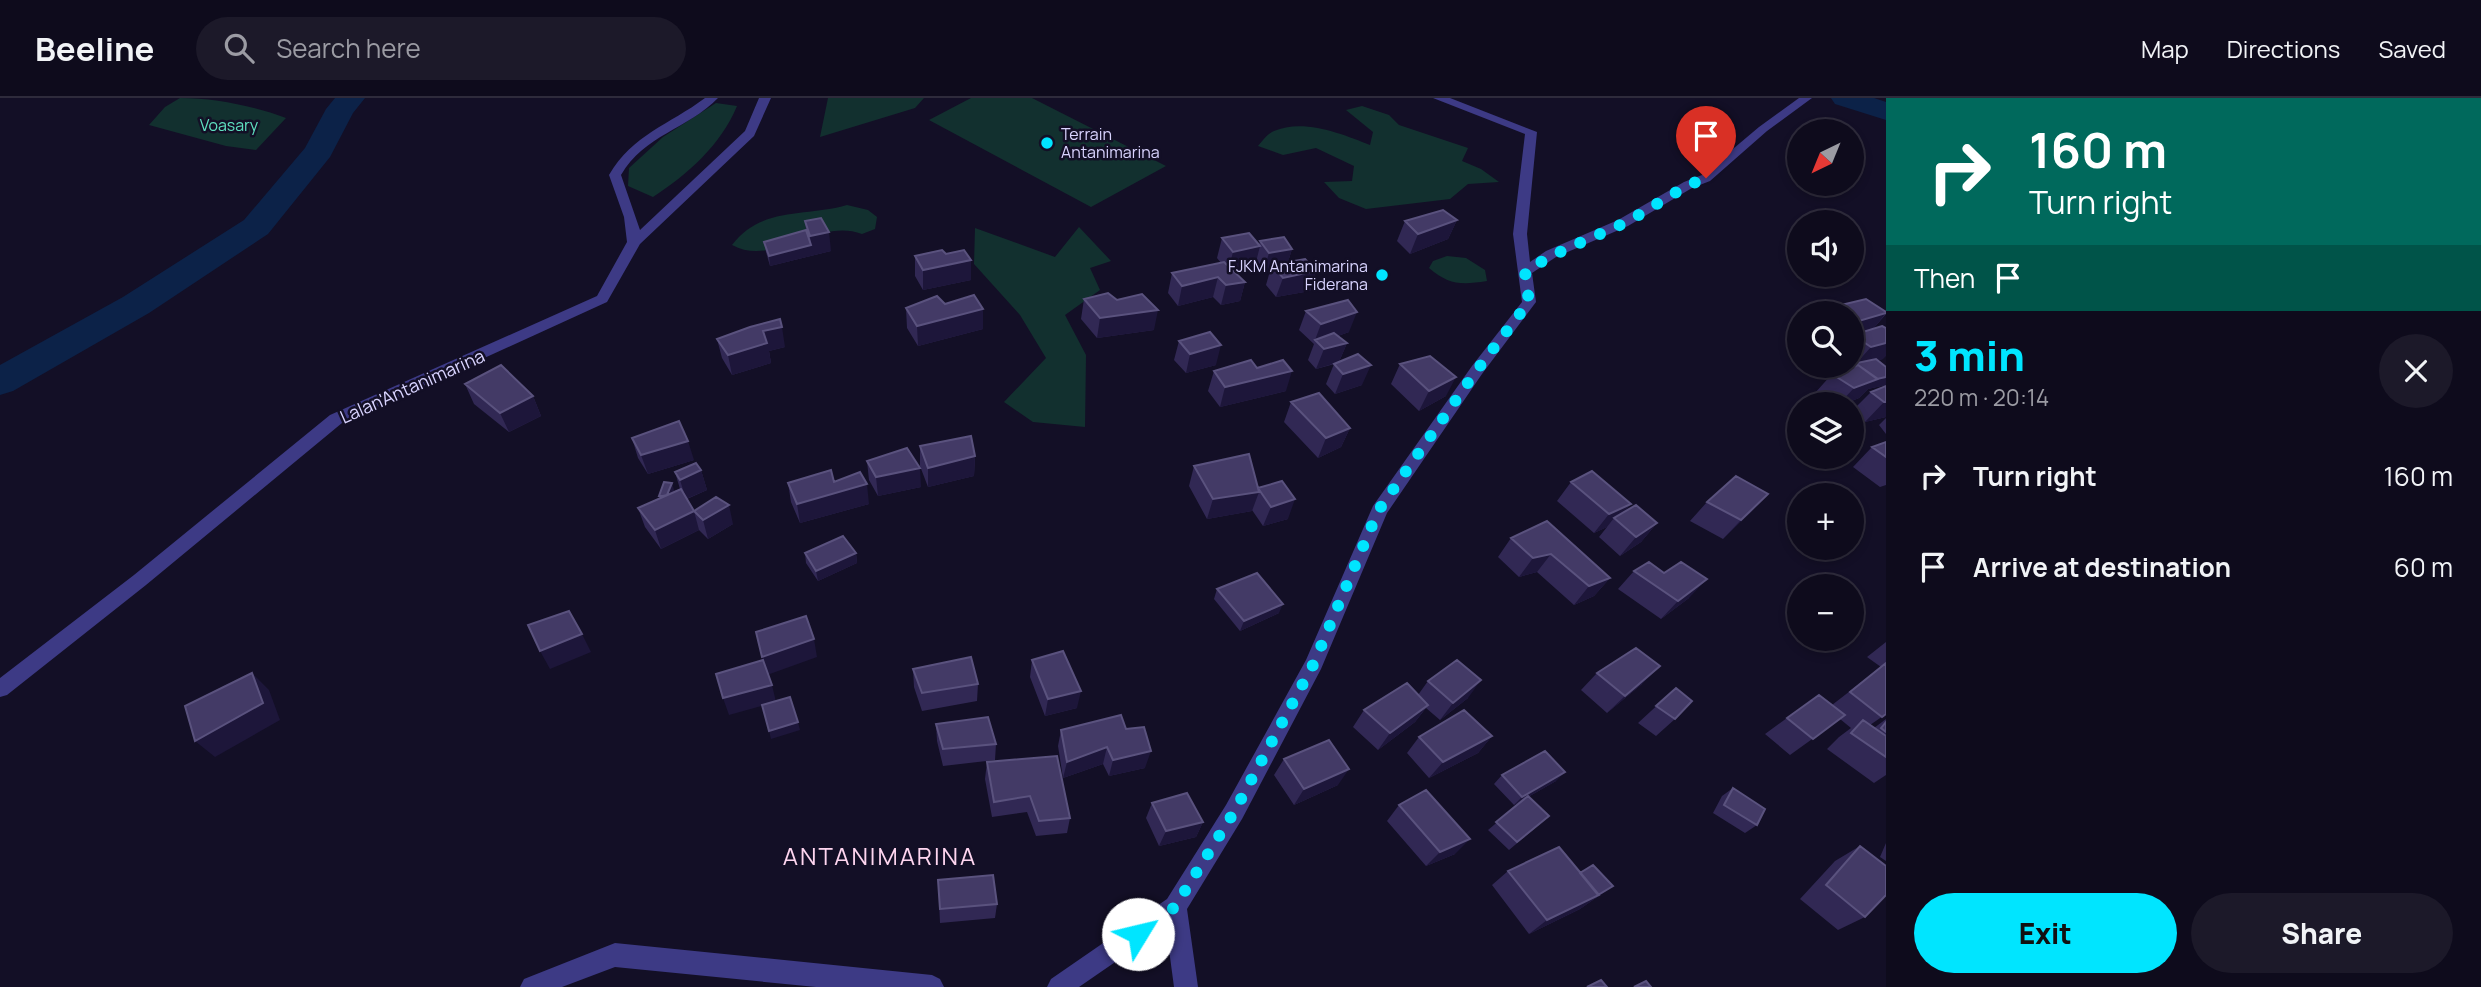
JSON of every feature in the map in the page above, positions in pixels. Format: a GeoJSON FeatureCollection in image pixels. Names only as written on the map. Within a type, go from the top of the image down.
{"type":"FeatureCollection","features":[{"type":"Feature","properties":{"kind":"street"},"geometry":{"type":"LineString","coordinates":[[634,242],[634,224],[624,206],[615,175],[621,160],[659,129],[712,98]]}},
{"type":"Feature","properties":{"kind":"street","name":"Lalan'Antanimarina"},"geometry":{"type":"LineString","coordinates":[[0,689],[140,580],[336,419],[602,299],[634,242],[750,133],[765,98]]}},
{"type":"Feature","properties":{"kind":"street"},"geometry":{"type":"LineString","coordinates":[[1059,987],[1175,907],[1234,812],[1314,663],[1378,511],[1477,370],[1529,302],[1520,234],[1531,132],[1439,98]]}},
{"type":"Feature","properties":{"kind":"street"},"geometry":{"type":"LineString","coordinates":[[1525,272],[1551,254],[1623,223],[1688,185],[1706,178],[1806,98]]}},
{"type":"Feature","properties":{"kind":"street"},"geometry":{"type":"LineString","coordinates":[[1175,907],[1185,987]]}},
{"type":"Feature","properties":{"kind":"street"},"geometry":{"type":"LineString","coordinates":[[532,987],[615,955],[932,987]]}},
{"type":"Feature","properties":{"kind":"green space","name":"Voasary"},"geometry":{"type":"Polygon","coordinates":[[[180,98],[234,104],[286,118],[256,150],[226,146],[149,125],[165,107],[180,98]]]}},
{"type":"Feature","properties":{"kind":"green space"},"geometry":{"type":"Polygon","coordinates":[[[828,98],[924,98],[915,108],[820,137],[828,98]]]}},
{"type":"Feature","properties":{"kind":"green space","name":"Terrain Antanimarina"},"geometry":{"type":"Polygon","coordinates":[[[971,98],[1032,98],[1166,166],[1091,207],[929,120],[971,98]]]}},
{"type":"Feature","properties":{"kind":"green space"},"geometry":{"type":"Polygon","coordinates":[[[716,103],[737,106],[722,134],[702,158],[653,197],[628,186],[629,168],[663,137],[716,103]]]}},
{"type":"Feature","properties":{"kind":"green space"},"geometry":{"type":"Polygon","coordinates":[[[1362,106],[1389,115],[1399,125],[1468,148],[1462,161],[1481,169],[1499,182],[1468,184],[1450,199],[1366,209],[1339,198],[1324,182],[1352,181],[1354,166],[1316,148],[1283,155],[1258,146],[1272,132],[1297,126],[1323,129],[1370,145],[1373,132],[1346,110],[1362,106]]]}},
{"type":"Feature","properties":{"kind":"green space"},"geometry":{"type":"Polygon","coordinates":[[[847,205],[868,210],[877,217],[875,229],[862,234],[829,232],[764,251],[732,245],[757,224],[771,218],[847,205]]]}},
{"type":"Feature","properties":{"kind":"green space"},"geometry":{"type":"Polygon","coordinates":[[[1079,227],[1111,261],[1090,268],[1100,290],[1065,315],[1086,355],[1085,427],[1033,422],[1004,402],[1046,358],[1020,315],[974,264],[975,228],[1055,257],[1079,227]]]}},
{"type":"Feature","properties":{"kind":"green space"},"geometry":{"type":"Polygon","coordinates":[[[1447,256],[1466,258],[1485,270],[1487,281],[1449,281],[1429,268],[1433,261],[1447,256]]]}},
{"type":"Feature","properties":{"kind":"building"},"geometry":{"type":"Polygon","coordinates":[[[1443,210],[1457,220],[1418,234],[1405,221],[1443,210]]]}},
{"type":"Feature","properties":{"kind":"building"},"geometry":{"type":"Polygon","coordinates":[[[821,218],[829,232],[810,236],[805,221],[821,218]]]}},
{"type":"Feature","properties":{"kind":"building"},"geometry":{"type":"Polygon","coordinates":[[[806,230],[811,245],[769,256],[764,242],[806,230]]]}},
{"type":"Feature","properties":{"kind":"building"},"geometry":{"type":"Polygon","coordinates":[[[1249,233],[1260,246],[1233,252],[1222,238],[1249,233]]]}},
{"type":"Feature","properties":{"kind":"building"},"geometry":{"type":"Polygon","coordinates":[[[1284,237],[1292,249],[1269,253],[1260,241],[1284,237]]]}},
{"type":"Feature","properties":{"kind":"building"},"geometry":{"type":"Polygon","coordinates":[[[942,250],[946,254],[964,250],[971,260],[923,270],[915,256],[942,250]]]}},
{"type":"Feature","properties":{"kind":"building"},"geometry":{"type":"Polygon","coordinates":[[[1305,259],[1316,271],[1283,278],[1272,265],[1305,259]]]}},
{"type":"Feature","properties":{"kind":"building"},"geometry":{"type":"Polygon","coordinates":[[[1224,262],[1245,282],[1226,285],[1218,277],[1182,286],[1172,273],[1224,262]]]}},
{"type":"Feature","properties":{"kind":"building"},"geometry":{"type":"Polygon","coordinates":[[[1108,293],[1117,300],[1142,294],[1158,310],[1100,318],[1084,299],[1108,293]]]}},
{"type":"Feature","properties":{"kind":"building"},"geometry":{"type":"Polygon","coordinates":[[[974,295],[983,309],[917,326],[906,308],[937,296],[945,304],[974,295]]]}},
{"type":"Feature","properties":{"kind":"building"},"geometry":{"type":"Polygon","coordinates":[[[1866,299],[1886,313],[1864,320],[1864,301],[1858,301],[1866,299]]]}},
{"type":"Feature","properties":{"kind":"building"},"geometry":{"type":"Polygon","coordinates":[[[1348,300],[1357,312],[1321,324],[1306,311],[1348,300]]]}},
{"type":"Feature","properties":{"kind":"building"},"geometry":{"type":"Polygon","coordinates":[[[780,319],[782,327],[763,331],[767,343],[728,355],[717,339],[750,327],[780,319]]]}},
{"type":"Feature","properties":{"kind":"building"},"geometry":{"type":"Polygon","coordinates":[[[1882,326],[1886,328],[1886,343],[1871,347],[1864,342],[1864,332],[1882,326]]]}},
{"type":"Feature","properties":{"kind":"building"},"geometry":{"type":"Polygon","coordinates":[[[1210,332],[1221,345],[1190,354],[1179,341],[1210,332]]]}},
{"type":"Feature","properties":{"kind":"building"},"geometry":{"type":"Polygon","coordinates":[[[1334,333],[1347,343],[1324,349],[1315,340],[1334,333]]]}},
{"type":"Feature","properties":{"kind":"building"},"geometry":{"type":"Polygon","coordinates":[[[1358,354],[1371,365],[1343,374],[1334,364],[1358,354]]]}},
{"type":"Feature","properties":{"kind":"building"},"geometry":{"type":"Polygon","coordinates":[[[1430,356],[1456,377],[1429,391],[1400,364],[1430,356]]]}},
{"type":"Feature","properties":{"kind":"building"},"geometry":{"type":"Polygon","coordinates":[[[1876,359],[1886,367],[1886,377],[1877,379],[1864,369],[1864,362],[1876,359]]]}},
{"type":"Feature","properties":{"kind":"building"},"geometry":{"type":"Polygon","coordinates":[[[1251,360],[1257,368],[1283,360],[1292,371],[1225,387],[1214,371],[1251,360]]]}},
{"type":"Feature","properties":{"kind":"building"},"geometry":{"type":"Polygon","coordinates":[[[501,365],[533,396],[500,413],[465,384],[501,365]]]}},
{"type":"Feature","properties":{"kind":"building"},"geometry":{"type":"Polygon","coordinates":[[[1864,369],[1878,379],[1854,388],[1838,378],[1864,378],[1864,369]]]}},
{"type":"Feature","properties":{"kind":"building"},"geometry":{"type":"Polygon","coordinates":[[[1886,386],[1886,402],[1871,392],[1886,386]]]}},
{"type":"Feature","properties":{"kind":"building"},"geometry":{"type":"Polygon","coordinates":[[[1319,393],[1350,428],[1326,438],[1291,402],[1319,393]]]}},
{"type":"Feature","properties":{"kind":"building"},"geometry":{"type":"Polygon","coordinates":[[[679,421],[688,441],[641,455],[632,438],[679,421]]]}},
{"type":"Feature","properties":{"kind":"building"},"geometry":{"type":"Polygon","coordinates":[[[971,436],[975,456],[928,468],[920,446],[971,436]]]}},
{"type":"Feature","properties":{"kind":"building"},"geometry":{"type":"Polygon","coordinates":[[[1886,442],[1886,457],[1872,447],[1886,442]]]}},
{"type":"Feature","properties":{"kind":"building"},"geometry":{"type":"Polygon","coordinates":[[[907,448],[920,468],[876,477],[867,461],[907,448]]]}},
{"type":"Feature","properties":{"kind":"building"},"geometry":{"type":"Polygon","coordinates":[[[1249,454],[1259,492],[1213,499],[1194,466],[1249,454]]]}},
{"type":"Feature","properties":{"kind":"building"},"geometry":{"type":"Polygon","coordinates":[[[696,463],[701,470],[680,480],[675,472],[696,463]]]}},
{"type":"Feature","properties":{"kind":"building"},"geometry":{"type":"Polygon","coordinates":[[[831,470],[834,482],[860,472],[867,484],[797,504],[788,483],[831,470]]]}},
{"type":"Feature","properties":{"kind":"building"},"geometry":{"type":"Polygon","coordinates":[[[1592,471],[1631,504],[1609,514],[1571,482],[1592,471]]]}},
{"type":"Feature","properties":{"kind":"building"},"geometry":{"type":"Polygon","coordinates":[[[1736,476],[1768,494],[1741,520],[1707,502],[1736,476]]]}},
{"type":"Feature","properties":{"kind":"building"},"geometry":{"type":"Polygon","coordinates":[[[1282,481],[1295,499],[1271,507],[1258,488],[1282,481]]]}},
{"type":"Feature","properties":{"kind":"building"},"geometry":{"type":"Polygon","coordinates":[[[664,482],[672,483],[667,495],[659,496],[664,482]]]}},
{"type":"Feature","properties":{"kind":"building"},"geometry":{"type":"Polygon","coordinates":[[[681,489],[694,511],[655,530],[638,508],[681,489]]]}},
{"type":"Feature","properties":{"kind":"building"},"geometry":{"type":"Polygon","coordinates":[[[716,497],[729,505],[703,520],[694,511],[716,497]]]}},
{"type":"Feature","properties":{"kind":"building"},"geometry":{"type":"Polygon","coordinates":[[[1636,505],[1657,523],[1636,537],[1614,518],[1636,505]]]}},
{"type":"Feature","properties":{"kind":"building"},"geometry":{"type":"Polygon","coordinates":[[[1547,521],[1610,578],[1589,586],[1551,554],[1533,558],[1511,538],[1547,521]]]}},
{"type":"Feature","properties":{"kind":"building"},"geometry":{"type":"Polygon","coordinates":[[[843,536],[856,553],[816,571],[805,553],[843,536]]]}},
{"type":"Feature","properties":{"kind":"building"},"geometry":{"type":"Polygon","coordinates":[[[1649,562],[1664,573],[1681,562],[1707,579],[1678,601],[1634,571],[1649,562]]]}},
{"type":"Feature","properties":{"kind":"building"},"geometry":{"type":"Polygon","coordinates":[[[1257,573],[1283,604],[1244,621],[1217,589],[1257,573]]]}},
{"type":"Feature","properties":{"kind":"building"},"geometry":{"type":"Polygon","coordinates":[[[569,611],[582,634],[540,651],[528,625],[569,611]]]}},
{"type":"Feature","properties":{"kind":"building"},"geometry":{"type":"Polygon","coordinates":[[[806,616],[814,639],[762,657],[756,632],[806,616]]]}},
{"type":"Feature","properties":{"kind":"building"},"geometry":{"type":"Polygon","coordinates":[[[1636,648],[1660,666],[1625,696],[1597,673],[1636,648]]]}},
{"type":"Feature","properties":{"kind":"building"},"geometry":{"type":"Polygon","coordinates":[[[1063,651],[1081,691],[1048,699],[1032,660],[1063,651]]]}},
{"type":"Feature","properties":{"kind":"building"},"geometry":{"type":"Polygon","coordinates":[[[971,657],[978,684],[922,693],[913,669],[971,657]]]}},
{"type":"Feature","properties":{"kind":"building"},"geometry":{"type":"Polygon","coordinates":[[[763,660],[772,685],[723,698],[716,674],[763,660]]]}},
{"type":"Feature","properties":{"kind":"building"},"geometry":{"type":"Polygon","coordinates":[[[1457,660],[1481,680],[1453,703],[1428,681],[1457,660]]]}},
{"type":"Feature","properties":{"kind":"building"},"geometry":{"type":"Polygon","coordinates":[[[1886,663],[1886,714],[1882,717],[1850,692],[1886,663]]]}},
{"type":"Feature","properties":{"kind":"building"},"geometry":{"type":"Polygon","coordinates":[[[252,673],[263,703],[195,741],[185,706],[252,673]]]}},
{"type":"Feature","properties":{"kind":"building"},"geometry":{"type":"Polygon","coordinates":[[[1407,683],[1428,705],[1390,733],[1364,710],[1407,683]]]}},
{"type":"Feature","properties":{"kind":"building"},"geometry":{"type":"Polygon","coordinates":[[[1676,688],[1692,701],[1675,719],[1656,706],[1676,688]]]}},
{"type":"Feature","properties":{"kind":"building"},"geometry":{"type":"Polygon","coordinates":[[[1819,695],[1845,715],[1813,739],[1787,718],[1819,695]]]}},
{"type":"Feature","properties":{"kind":"building"},"geometry":{"type":"Polygon","coordinates":[[[790,697],[798,722],[769,731],[762,705],[790,697]]]}},
{"type":"Feature","properties":{"kind":"building"},"geometry":{"type":"Polygon","coordinates":[[[1464,710],[1492,736],[1443,762],[1419,737],[1464,710]]]}},
{"type":"Feature","properties":{"kind":"building"},"geometry":{"type":"Polygon","coordinates":[[[1121,715],[1126,729],[1144,727],[1151,751],[1113,760],[1107,747],[1067,762],[1061,730],[1121,715]]]}},
{"type":"Feature","properties":{"kind":"building"},"geometry":{"type":"Polygon","coordinates":[[[988,717],[996,744],[943,749],[936,724],[988,717]]]}},
{"type":"Feature","properties":{"kind":"building"},"geometry":{"type":"Polygon","coordinates":[[[1863,720],[1886,736],[1886,757],[1851,733],[1863,720]]]}},
{"type":"Feature","properties":{"kind":"building"},"geometry":{"type":"Polygon","coordinates":[[[1329,740],[1349,769],[1304,789],[1284,759],[1329,740]]]}},
{"type":"Feature","properties":{"kind":"building"},"geometry":{"type":"Polygon","coordinates":[[[1545,751],[1565,772],[1522,797],[1502,775],[1545,751]]]}},
{"type":"Feature","properties":{"kind":"building"},"geometry":{"type":"Polygon","coordinates":[[[1057,756],[1070,818],[1039,821],[1030,796],[994,802],[987,762],[1057,756]]]}},
{"type":"Feature","properties":{"kind":"building"},"geometry":{"type":"Polygon","coordinates":[[[1733,788],[1765,809],[1757,825],[1724,805],[1733,788]]]}},
{"type":"Feature","properties":{"kind":"building"},"geometry":{"type":"Polygon","coordinates":[[[1426,790],[1470,839],[1440,852],[1399,805],[1426,790]]]}},
{"type":"Feature","properties":{"kind":"building"},"geometry":{"type":"Polygon","coordinates":[[[1187,793],[1203,822],[1166,831],[1152,803],[1187,793]]]}},
{"type":"Feature","properties":{"kind":"building"},"geometry":{"type":"Polygon","coordinates":[[[1528,796],[1549,816],[1517,842],[1496,822],[1528,796]]]}},
{"type":"Feature","properties":{"kind":"building"},"geometry":{"type":"Polygon","coordinates":[[[1860,846],[1886,866],[1886,895],[1865,917],[1826,885],[1860,846]]]}},
{"type":"Feature","properties":{"kind":"building"},"geometry":{"type":"Polygon","coordinates":[[[1559,847],[1599,895],[1547,920],[1508,871],[1559,847]]]}},
{"type":"Feature","properties":{"kind":"building"},"geometry":{"type":"Polygon","coordinates":[[[1593,865],[1613,886],[1598,895],[1580,873],[1593,865]]]}},
{"type":"Feature","properties":{"kind":"building"},"geometry":{"type":"Polygon","coordinates":[[[993,875],[997,904],[940,909],[938,880],[993,875]]]}},
{"type":"Feature","properties":{"kind":"building"},"geometry":{"type":"Polygon","coordinates":[[[1601,980],[1607,987],[1587,987],[1601,980]]]}},
{"type":"Feature","properties":{"kind":"building"},"geometry":{"type":"Polygon","coordinates":[[[1646,981],[1651,987],[1634,987],[1646,981]]]}},
{"type":"Feature","properties":{"kind":"waterway"},"geometry":{"type":"LineString","coordinates":[[0,382],[136,305],[256,227],[319,151],[340,109],[351,98]]}},
{"type":"Feature","properties":{"kind":"waterway"},"geometry":{"type":"LineString","coordinates":[[1845,98],[1886,111]]}},
{"type":"Feature","properties":{"kind":"place","name":"Terrain Antanimarina"},"geometry":{"type":"Point","coordinates":[1047,143]}},
{"type":"Feature","properties":{"kind":"place","name":"FJKM Antanimarina Fiderana"},"geometry":{"type":"Point","coordinates":[1382,275]}},
{"type":"Feature","properties":{"kind":"district","name":"ANTANIMARINA"},"geometry":{"type":"Point","coordinates":[880,855]}},
{"type":"Feature","properties":{"kind":"route"},"geometry":{"type":"LineString","coordinates":[[1138,934],[1175,907],[1234,812],[1314,663],[1378,511],[1477,370],[1529,302],[1525,272],[1551,254],[1623,223],[1688,185],[1706,178]]}}]}
